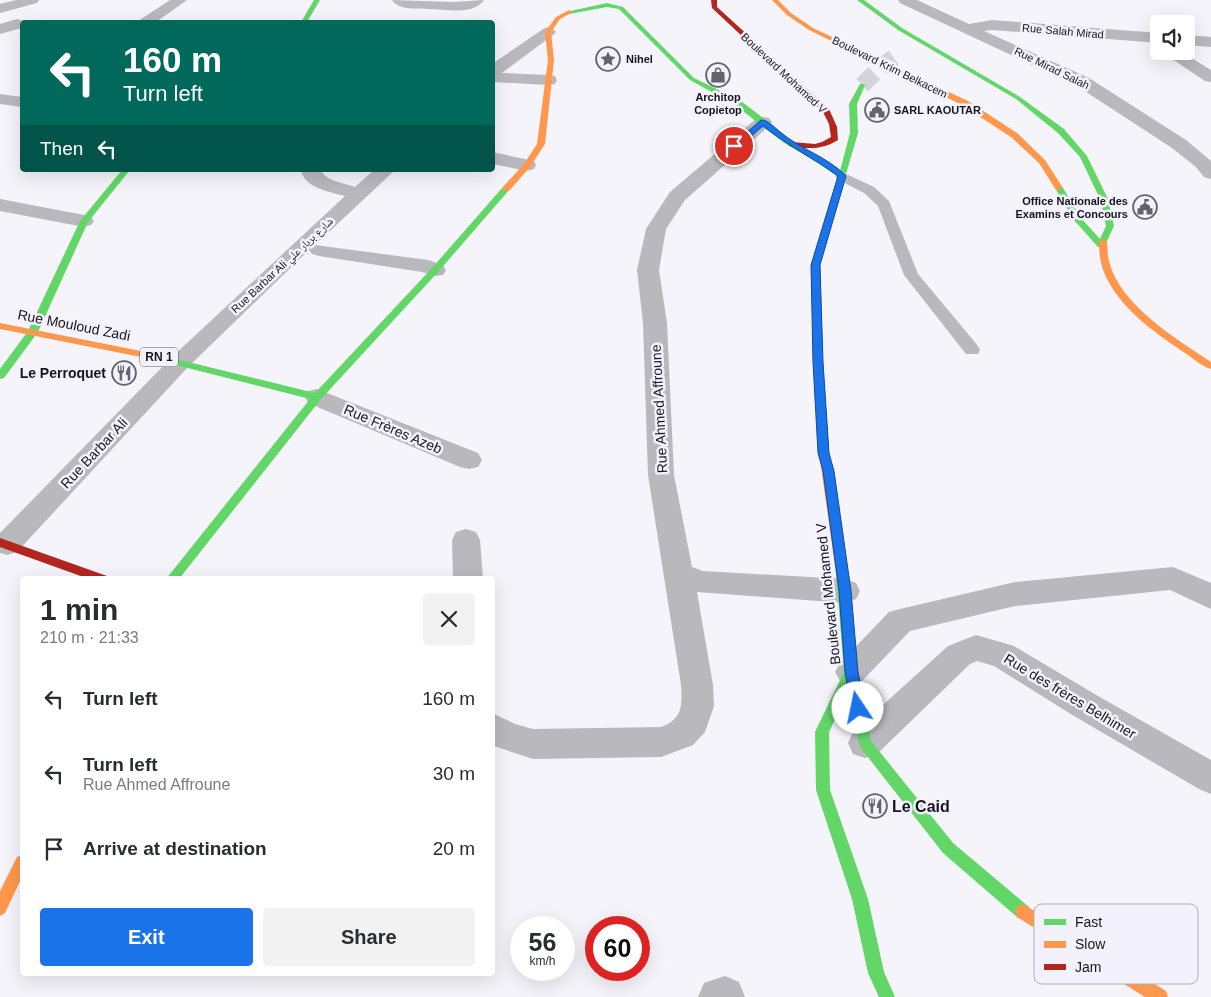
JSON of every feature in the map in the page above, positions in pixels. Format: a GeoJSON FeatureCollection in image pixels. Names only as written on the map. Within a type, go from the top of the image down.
{"type":"FeatureCollection","features":[{"type":"Feature","properties":{"kind":"main road"},"geometry":{"type":"LineString","coordinates":[[305,20],[318,0]]}},
{"type":"Feature","properties":{"kind":"main road","name":"Boulevard Mohamed V"},"geometry":{"type":"LineString","coordinates":[[714,0],[714,7],[830,116],[836,130],[835,138],[828,145],[817,148],[792,144]]}},
{"type":"Feature","properties":{"kind":"main road","name":"Boulevard Krim Belkacem"},"geometry":{"type":"LineString","coordinates":[[775,0],[789,14],[810,29],[965,103],[1014,135],[1042,162],[1077,218],[1101,245]]}},
{"type":"Feature","properties":{"kind":"main road"},"geometry":{"type":"LineString","coordinates":[[860,0],[898,28],[1015,98],[1054,127],[1080,152],[1100,187],[1110,225],[1101,245],[1106,266],[1119,291],[1141,316],[1173,342],[1211,366]]}},
{"type":"Feature","properties":{"kind":"main road"},"geometry":{"type":"LineString","coordinates":[[174,576],[317,397],[435,270],[527,165],[541,144],[549,80],[548,32],[558,18],[566,13],[606,2],[621,8],[692,79],[738,103],[792,144],[823,162],[842,176]]}},
{"type":"Feature","properties":{"kind":"main road"},"geometry":{"type":"LineString","coordinates":[[898,28],[902,46]]}},
{"type":"Feature","properties":{"kind":"main road"},"geometry":{"type":"LineString","coordinates":[[932,60],[972,71]]}},
{"type":"Feature","properties":{"kind":"main road","name":"Boulevard Mohamed V"},"geometry":{"type":"LineString","coordinates":[[862,85],[854,104],[854,133],[816,265],[818,362],[824,453],[845,591],[851,672],[865,743],[948,848],[1034,919]]}},
{"type":"Feature","properties":{"kind":"main road"},"geometry":{"type":"LineString","coordinates":[[0,376],[33,332],[84,220],[124,172]]}},
{"type":"Feature","properties":{"kind":"main road","name":"Rue Mouloud Zadi"},"geometry":{"type":"LineString","coordinates":[[0,326],[180,362],[317,397]]}},
{"type":"Feature","properties":{"kind":"main road"},"geometry":{"type":"LineString","coordinates":[[4,543],[95,576]]}},
{"type":"Feature","properties":{"kind":"main road"},"geometry":{"type":"LineString","coordinates":[[851,672],[822,732],[823,790],[860,899],[876,973],[887,997]]}},
{"type":"Feature","properties":{"kind":"main road"},"geometry":{"type":"LineString","coordinates":[[0,908],[20,866]]}},
{"type":"Feature","properties":{"kind":"main road","name":"Boulevard Mohamed V"},"geometry":{"type":"LineString","coordinates":[[1139,984],[1160,997]]}},
{"type":"Feature","properties":{"kind":"street"},"geometry":{"type":"LineString","coordinates":[[0,9],[32,0]]}},
{"type":"Feature","properties":{"kind":"street"},"geometry":{"type":"LineString","coordinates":[[149,20],[180,0]]}},
{"type":"Feature","properties":{"kind":"street"},"geometry":{"type":"LineString","coordinates":[[399,0],[412,5],[420,2],[459,6],[470,5],[477,0]]}},
{"type":"Feature","properties":{"kind":"street","name":"Rue Mirad Salah"},"geometry":{"type":"LineString","coordinates":[[905,0],[1083,82],[1180,144],[1203,163],[1211,173]]}},
{"type":"Feature","properties":{"kind":"street"},"geometry":{"type":"LineString","coordinates":[[0,30],[20,25]]}},
{"type":"Feature","properties":{"kind":"street","name":"Rue Salah Mirad"},"geometry":{"type":"LineString","coordinates":[[966,28],[992,25],[1150,41]]}},
{"type":"Feature","properties":{"kind":"street"},"geometry":{"type":"LineString","coordinates":[[495,70],[548,32]]}},
{"type":"Feature","properties":{"kind":"street"},"geometry":{"type":"LineString","coordinates":[[1195,41],[1211,42]]}},
{"type":"Feature","properties":{"kind":"street"},"geometry":{"type":"LineString","coordinates":[[1183,60],[1211,77]]}},
{"type":"Feature","properties":{"kind":"street"},"geometry":{"type":"LineString","coordinates":[[495,77],[549,80]]}},
{"type":"Feature","properties":{"kind":"street"},"geometry":{"type":"LineString","coordinates":[[0,98],[20,102]]}},
{"type":"Feature","properties":{"kind":"street","name":"Rue Ahmed Affroune"},"geometry":{"type":"LineString","coordinates":[[495,729],[506,736],[533,744],[661,742],[681,735],[693,722],[698,706],[697,685],[660,475],[655,323],[648,270],[656,229],[677,196],[763,122]]}},
{"type":"Feature","properties":{"kind":"street"},"geometry":{"type":"LineString","coordinates":[[495,159],[527,165]]}},
{"type":"Feature","properties":{"kind":"street"},"geometry":{"type":"LineString","coordinates":[[311,172],[316,180],[358,194]]}},
{"type":"Feature","properties":{"kind":"street","name":"Rue Barbar Ali شارع بربار علي"},"geometry":{"type":"LineString","coordinates":[[180,362],[383,172]]}},
{"type":"Feature","properties":{"kind":"street"},"geometry":{"type":"LineString","coordinates":[[0,205],[84,220]]}},
{"type":"Feature","properties":{"kind":"street"},"geometry":{"type":"LineString","coordinates":[[319,250],[428,266],[435,270]]}},
{"type":"Feature","properties":{"kind":"street","name":"Rue Barbar Ali"},"geometry":{"type":"LineString","coordinates":[[4,543],[180,362]]}},
{"type":"Feature","properties":{"kind":"street","name":"Rue Frères Azeb"},"geometry":{"type":"LineString","coordinates":[[317,397],[469,460]]}},
{"type":"Feature","properties":{"kind":"street"},"geometry":{"type":"LineString","coordinates":[[466,540],[468,576]]}},
{"type":"Feature","properties":{"kind":"street"},"geometry":{"type":"LineString","coordinates":[[679,575],[703,582],[845,591]]}},
{"type":"Feature","properties":{"kind":"street"},"geometry":{"type":"LineString","coordinates":[[851,672],[900,621],[1015,594],[1173,578],[1211,597]]}},
{"type":"Feature","properties":{"kind":"street","name":"Rue des frères Belhimer"},"geometry":{"type":"LineString","coordinates":[[865,743],[959,655],[976,648],[1003,655],[1086,706],[1211,778]]}},
{"type":"Feature","properties":{"kind":"lane"},"geometry":{"type":"LineString","coordinates":[[842,176],[869,190],[884,204],[911,275],[972,350]]}},
{"type":"Feature","properties":{"kind":"tunnel"},"geometry":{"type":"LineString","coordinates":[[862,85],[882,66],[899,54]]}},
{"type":"Feature","properties":{"kind":"traffic: fast"},"geometry":{"type":"LineString","coordinates":[[305,20],[317,0]]}},
{"type":"Feature","properties":{"kind":"traffic: fast"},"geometry":{"type":"LineString","coordinates":[[860,0],[900,29],[1018,98],[1061,131],[1083,156],[1104,199],[1110,226],[1103,242]]}},
{"type":"Feature","properties":{"kind":"traffic: fast"},"geometry":{"type":"LineString","coordinates":[[569,12],[607,5],[621,8],[692,79],[738,103],[787,141],[823,162],[842,176],[823,240]]}},
{"type":"Feature","properties":{"kind":"traffic: fast"},"geometry":{"type":"LineString","coordinates":[[842,176],[854,133],[853,104],[862,85]]}},
{"type":"Feature","properties":{"kind":"traffic: fast"},"geometry":{"type":"LineString","coordinates":[[0,376],[33,332],[84,221],[124,172]]}},
{"type":"Feature","properties":{"kind":"traffic: fast"},"geometry":{"type":"LineString","coordinates":[[1059,188],[1077,218],[1101,245]]}},
{"type":"Feature","properties":{"kind":"traffic: fast"},"geometry":{"type":"LineString","coordinates":[[174,576],[317,397],[435,270],[506,189]]}},
{"type":"Feature","properties":{"kind":"traffic: fast"},"geometry":{"type":"LineString","coordinates":[[151,356],[317,397]]}},
{"type":"Feature","properties":{"kind":"traffic: fast"},"geometry":{"type":"LineString","coordinates":[[842,573],[851,672],[865,743],[948,848],[1023,912]]}},
{"type":"Feature","properties":{"kind":"traffic: fast"},"geometry":{"type":"LineString","coordinates":[[851,672],[822,732],[823,790],[860,899],[876,973],[887,997]]}},
{"type":"Feature","properties":{"kind":"traffic: slow"},"geometry":{"type":"LineString","coordinates":[[775,0],[789,14],[811,29],[965,103],[1014,135],[1042,162],[1059,188]]}},
{"type":"Feature","properties":{"kind":"traffic: slow"},"geometry":{"type":"LineString","coordinates":[[506,189],[527,165],[541,144],[551,60],[548,32],[558,18],[569,12]]}},
{"type":"Feature","properties":{"kind":"traffic: slow"},"geometry":{"type":"LineString","coordinates":[[823,240],[816,265],[818,362],[824,453],[842,573]]}},
{"type":"Feature","properties":{"kind":"traffic: slow"},"geometry":{"type":"LineString","coordinates":[[1103,242],[1104,261],[1112,280],[1125,298],[1159,330],[1211,366]]}},
{"type":"Feature","properties":{"kind":"traffic: slow"},"geometry":{"type":"LineString","coordinates":[[0,326],[151,356]]}},
{"type":"Feature","properties":{"kind":"traffic: slow"},"geometry":{"type":"LineString","coordinates":[[0,908],[20,866]]}},
{"type":"Feature","properties":{"kind":"traffic: slow"},"geometry":{"type":"LineString","coordinates":[[1023,912],[1034,919]]}},
{"type":"Feature","properties":{"kind":"traffic: slow"},"geometry":{"type":"LineString","coordinates":[[1139,984],[1160,997]]}},
{"type":"Feature","properties":{"kind":"traffic: jam"},"geometry":{"type":"LineString","coordinates":[[714,0],[714,7],[826,111],[830,118],[834,127],[835,138],[830,142],[820,146],[792,144]]}},
{"type":"Feature","properties":{"kind":"traffic: jam"},"geometry":{"type":"LineString","coordinates":[[0,542],[95,576]]}},
{"type":"Feature","properties":{"kind":"place","name":"Nihel"},"geometry":{"type":"Point","coordinates":[608,59]}},
{"type":"Feature","properties":{"kind":"place","name":"Architop Copietop"},"geometry":{"type":"Point","coordinates":[718,75]}},
{"type":"Feature","properties":{"kind":"place","name":"SARL KAOUTAR"},"geometry":{"type":"Point","coordinates":[877,110]}},
{"type":"Feature","properties":{"kind":"place","name":"Office Nationale des Examins et Concours"},"geometry":{"type":"Point","coordinates":[1145,207]}},
{"type":"Feature","properties":{"kind":"place","name":"Le Perroquet"},"geometry":{"type":"Point","coordinates":[124,373]}},
{"type":"Feature","properties":{"kind":"place","name":"Le Caid"},"geometry":{"type":"Point","coordinates":[875,806]}},
{"type":"Feature","properties":{"kind":"route"},"geometry":{"type":"LineString","coordinates":[[734,146],[763,122],[787,141],[823,162],[842,176],[816,265],[818,362],[824,453],[845,591],[851,672],[858,708]]}}]}
